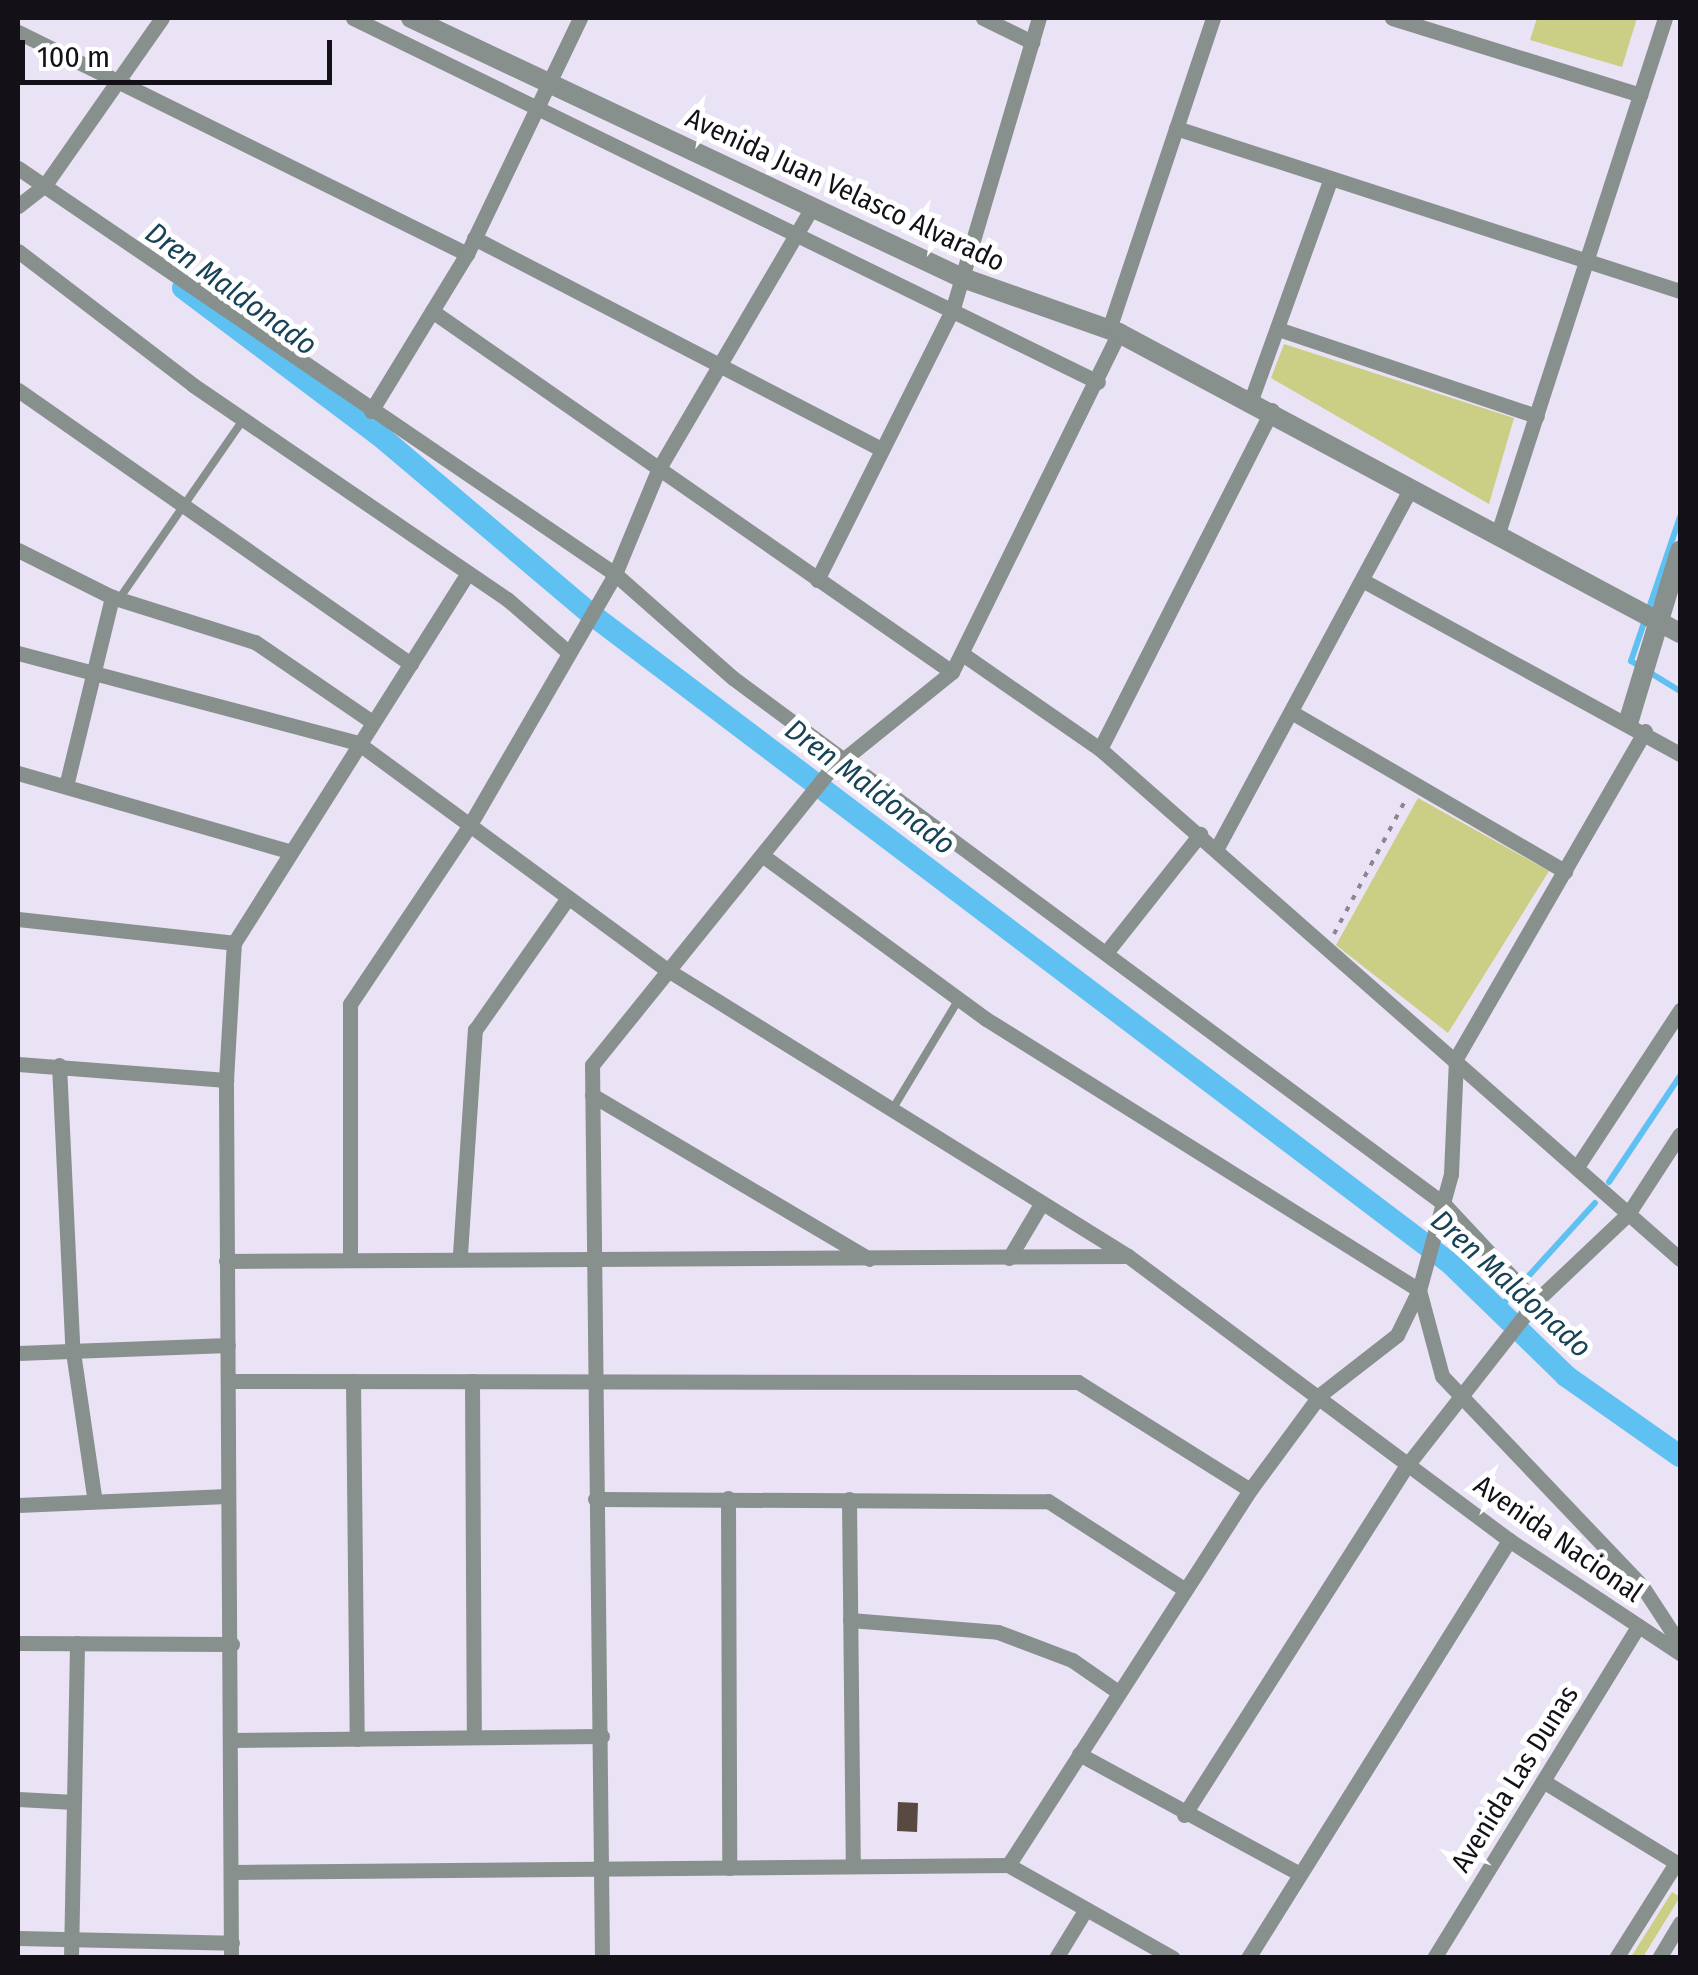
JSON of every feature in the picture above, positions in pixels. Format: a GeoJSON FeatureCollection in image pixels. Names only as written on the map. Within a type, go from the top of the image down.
{"type":"FeatureCollection","features":[{"type":"Feature","properties":{"kind":"street"},"geometry":{"type":"LineString","coordinates":[[18,206],[46,185],[162,18]]}},
{"type":"Feature","properties":{"kind":"street"},"geometry":{"type":"LineString","coordinates":[[353,18],[1098,382]]}},
{"type":"Feature","properties":{"kind":"street","name":"Avenida Juan Velasco Alvarado"},"geometry":{"type":"LineString","coordinates":[[412,18],[960,278],[1114,331],[1272,410],[1680,633]]}},
{"type":"Feature","properties":{"kind":"street"},"geometry":{"type":"LineString","coordinates":[[371,411],[471,246],[580,18]]}},
{"type":"Feature","properties":{"kind":"street"},"geometry":{"type":"LineString","coordinates":[[983,18],[1032,42]]}},
{"type":"Feature","properties":{"kind":"street"},"geometry":{"type":"LineString","coordinates":[[816,580],[953,308],[1039,18]]}},
{"type":"Feature","properties":{"kind":"street"},"geometry":{"type":"LineString","coordinates":[[602,1958],[592,1065],[828,772],[952,672],[964,655],[1098,382],[1213,18]]}},
{"type":"Feature","properties":{"kind":"street"},"geometry":{"type":"LineString","coordinates":[[1392,18],[1640,95]]}},
{"type":"Feature","properties":{"kind":"street"},"geometry":{"type":"LineString","coordinates":[[1498,533],[1665,18]]}},
{"type":"Feature","properties":{"kind":"street"},"geometry":{"type":"LineString","coordinates":[[18,32],[471,246],[881,449]]}},
{"type":"Feature","properties":{"kind":"street"},"geometry":{"type":"LineString","coordinates":[[1176,128],[1680,291]]}},
{"type":"Feature","properties":{"kind":"street"},"geometry":{"type":"LineString","coordinates":[[18,168],[615,574],[841,758],[1109,950],[1444,1204],[1535,1302]]}},
{"type":"Feature","properties":{"kind":"street"},"geometry":{"type":"LineString","coordinates":[[1251,400],[1330,180]]}},
{"type":"Feature","properties":{"kind":"street"},"geometry":{"type":"LineString","coordinates":[[350,1256],[350,1004],[468,828],[615,574],[658,470],[812,208]]}},
{"type":"Feature","properties":{"kind":"street"},"geometry":{"type":"LineString","coordinates":[[18,251],[243,420],[468,573],[568,652]]}},
{"type":"Feature","properties":{"kind":"street"},"geometry":{"type":"LineString","coordinates":[[432,311],[952,672]]}},
{"type":"Feature","properties":{"kind":"street"},"geometry":{"type":"LineString","coordinates":[[1278,329],[1537,416]]}},
{"type":"Feature","properties":{"kind":"street"},"geometry":{"type":"LineString","coordinates":[[18,390],[411,664]]}},
{"type":"Feature","properties":{"kind":"street"},"geometry":{"type":"LineString","coordinates":[[1100,749],[1272,410]]}},
{"type":"Feature","properties":{"kind":"street"},"geometry":{"type":"LineString","coordinates":[[1218,848],[1411,487]]}},
{"type":"Feature","properties":{"kind":"street"},"geometry":{"type":"LineString","coordinates":[[18,550],[116,598],[255,642],[371,721]]}},
{"type":"Feature","properties":{"kind":"street"},"geometry":{"type":"LineString","coordinates":[[1008,1865],[1250,1490],[1320,1395],[1397,1335],[1419,1290],[1444,1204],[1456,1059],[1565,870],[1637,726],[1657,622],[1680,551]]}},
{"type":"Feature","properties":{"kind":"street"},"geometry":{"type":"LineString","coordinates":[[18,1938],[231,1950],[226,1080],[234,943],[468,573]]}},
{"type":"Feature","properties":{"kind":"street"},"geometry":{"type":"LineString","coordinates":[[1362,580],[1637,726],[1680,754]]}},
{"type":"Feature","properties":{"kind":"street"},"geometry":{"type":"LineString","coordinates":[[66,786],[116,598]]}},
{"type":"Feature","properties":{"kind":"street"},"geometry":{"type":"LineString","coordinates":[[18,653],[358,743]]}},
{"type":"Feature","properties":{"kind":"street"},"geometry":{"type":"LineString","coordinates":[[964,655],[1100,749],[1218,848],[1680,1259]]}},
{"type":"Feature","properties":{"kind":"street"},"geometry":{"type":"LineString","coordinates":[[1293,713],[1565,870]]}},
{"type":"Feature","properties":{"kind":"street","name":"Avenida Nacional"},"geometry":{"type":"LineString","coordinates":[[358,743],[566,902],[666,969],[890,1114],[1128,1256],[1320,1395],[1509,1540],[1680,1653]]}},
{"type":"Feature","properties":{"kind":"street"},"geometry":{"type":"LineString","coordinates":[[18,773],[291,852]]}},
{"type":"Feature","properties":{"kind":"street"},"geometry":{"type":"LineString","coordinates":[[1109,950],[1200,834]]}},
{"type":"Feature","properties":{"kind":"street"},"geometry":{"type":"LineString","coordinates":[[762,855],[959,999],[1419,1290]]}},
{"type":"Feature","properties":{"kind":"street"},"geometry":{"type":"LineString","coordinates":[[460,1254],[475,1030],[566,902]]}},
{"type":"Feature","properties":{"kind":"street"},"geometry":{"type":"LineString","coordinates":[[18,919],[234,943]]}},
{"type":"Feature","properties":{"kind":"street"},"geometry":{"type":"LineString","coordinates":[[1576,1167],[1680,1010]]}},
{"type":"Feature","properties":{"kind":"street"},"geometry":{"type":"LineString","coordinates":[[18,1064],[226,1080]]}},
{"type":"Feature","properties":{"kind":"street"},"geometry":{"type":"LineString","coordinates":[[59,1065],[72,1345],[94,1496]]}},
{"type":"Feature","properties":{"kind":"street"},"geometry":{"type":"LineString","coordinates":[[592,1096],[872,1260]]}},
{"type":"Feature","properties":{"kind":"street"},"geometry":{"type":"LineString","coordinates":[[1184,1816],[1408,1464],[1535,1302],[1628,1214],[1680,1134]]}},
{"type":"Feature","properties":{"kind":"street"},"geometry":{"type":"LineString","coordinates":[[1009,1258],[1040,1204]]}},
{"type":"Feature","properties":{"kind":"street"},"geometry":{"type":"LineString","coordinates":[[226,1261],[460,1254],[872,1260],[1128,1256]]}},
{"type":"Feature","properties":{"kind":"street"},"geometry":{"type":"LineString","coordinates":[[1419,1290],[1425,1335],[1459,1398],[1642,1586],[1680,1644]]}},
{"type":"Feature","properties":{"kind":"street"},"geometry":{"type":"LineString","coordinates":[[18,1353],[72,1345],[228,1344]]}},
{"type":"Feature","properties":{"kind":"street"},"geometry":{"type":"LineString","coordinates":[[229,1381],[1091,1384],[1250,1490]]}},
{"type":"Feature","properties":{"kind":"street"},"geometry":{"type":"LineString","coordinates":[[354,1381],[357,1738]]}},
{"type":"Feature","properties":{"kind":"street"},"geometry":{"type":"LineString","coordinates":[[472,1382],[474,1737]]}},
{"type":"Feature","properties":{"kind":"street"},"geometry":{"type":"LineString","coordinates":[[18,1505],[94,1496],[227,1496]]}},
{"type":"Feature","properties":{"kind":"street"},"geometry":{"type":"LineString","coordinates":[[728,1498],[730,1868]]}},
{"type":"Feature","properties":{"kind":"street"},"geometry":{"type":"LineString","coordinates":[[595,1499],[1048,1500],[1184,1589]]}},
{"type":"Feature","properties":{"kind":"street"},"geometry":{"type":"LineString","coordinates":[[849,1499],[853,1863]]}},
{"type":"Feature","properties":{"kind":"street"},"geometry":{"type":"LineString","coordinates":[[1248,1958],[1509,1540]]}},
{"type":"Feature","properties":{"kind":"street"},"geometry":{"type":"LineString","coordinates":[[850,1620],[998,1632],[1072,1660],[1118,1692]]}},
{"type":"Feature","properties":{"kind":"street","name":"Avenida Las Dunas"},"geometry":{"type":"LineString","coordinates":[[1434,1958],[1638,1626]]}},
{"type":"Feature","properties":{"kind":"street"},"geometry":{"type":"LineString","coordinates":[[18,1643],[232,1644]]}},
{"type":"Feature","properties":{"kind":"street"},"geometry":{"type":"LineString","coordinates":[[71,1958],[77,1643]]}},
{"type":"Feature","properties":{"kind":"street"},"geometry":{"type":"LineString","coordinates":[[231,1740],[602,1736]]}},
{"type":"Feature","properties":{"kind":"street"},"geometry":{"type":"LineString","coordinates":[[1078,1754],[1184,1816],[1300,1874]]}},
{"type":"Feature","properties":{"kind":"street"},"geometry":{"type":"LineString","coordinates":[[1543,1780],[1678,1864],[1616,1958]]}},
{"type":"Feature","properties":{"kind":"street"},"geometry":{"type":"LineString","coordinates":[[18,1800],[74,1802]]}},
{"type":"Feature","properties":{"kind":"street"},"geometry":{"type":"LineString","coordinates":[[232,1872],[730,1868],[853,1863],[1008,1865],[1173,1958]]}},
{"type":"Feature","properties":{"kind":"street"},"geometry":{"type":"LineString","coordinates":[[1056,1958],[1086,1909]]}},
{"type":"Feature","properties":{"kind":"street"},"geometry":{"type":"LineString","coordinates":[[1659,1958],[1680,1923]]}},
{"type":"Feature","properties":{"kind":"lane"},"geometry":{"type":"LineString","coordinates":[[116,598],[243,420]]}},
{"type":"Feature","properties":{"kind":"lane"},"geometry":{"type":"LineString","coordinates":[[890,1114],[959,999]]}},
{"type":"Feature","properties":{"kind":"path"},"geometry":{"type":"LineString","coordinates":[[1328,946],[1414,783]]}},
{"type":"Feature","properties":{"kind":"green space"},"geometry":{"type":"Polygon","coordinates":[[[1537,18],[1637,18],[1622,67],[1530,40],[1537,18]]]}},
{"type":"Feature","properties":{"kind":"green space"},"geometry":{"type":"Polygon","coordinates":[[[1284,344],[1514,418],[1489,504],[1271,378],[1284,344]]]}},
{"type":"Feature","properties":{"kind":"green space"},"geometry":{"type":"Polygon","coordinates":[[[1418,798],[1549,871],[1448,1033],[1336,945],[1418,798]]]}},
{"type":"Feature","properties":{"kind":"green space"},"geometry":{"type":"Polygon","coordinates":[[[1672,1892],[1680,1897],[1643,1957],[1631,1957],[1672,1892]]]}},
{"type":"Feature","properties":{"kind":"building"},"geometry":{"type":"Polygon","coordinates":[[[898,1802],[918,1803],[917,1832],[897,1831],[898,1802]]]}},
{"type":"Feature","properties":{"kind":"waterway","name":"Dren Maldonado"},"geometry":{"type":"LineString","coordinates":[[183,288],[379,435],[591,614],[1451,1264],[1566,1376],[1680,1456]]}},
{"type":"Feature","properties":{"kind":"waterway"},"geometry":{"type":"LineString","coordinates":[[1680,517],[1631,661],[1680,691]]}},
{"type":"Feature","properties":{"kind":"waterway"},"geometry":{"type":"LineString","coordinates":[[1609,1182],[1680,1076]]}},
{"type":"Feature","properties":{"kind":"waterway"},"geometry":{"type":"LineString","coordinates":[[1494,1314],[1595,1203]]}}]}
